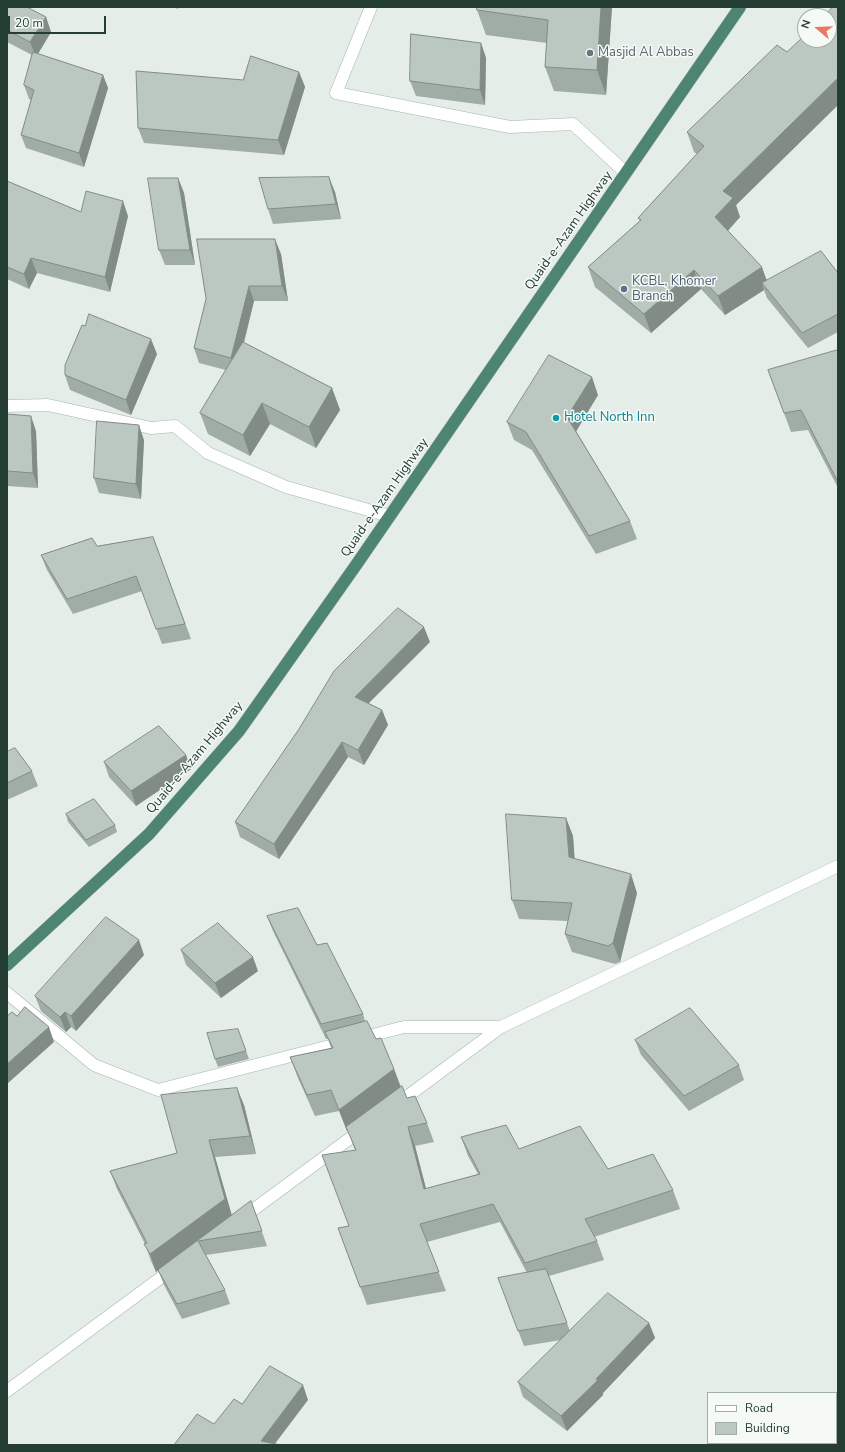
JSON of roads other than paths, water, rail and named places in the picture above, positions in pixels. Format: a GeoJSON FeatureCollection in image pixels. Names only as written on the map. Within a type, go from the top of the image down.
{"type":"FeatureCollection","features":[{"type":"Feature","properties":{"kind":"highway","name":"Quaid-e-Azam Highway"},"geometry":{"type":"LineString","coordinates":[[7,965],[149,834],[239,731],[390,516],[740,7]]}},
{"type":"Feature","properties":{"kind":"street"},"geometry":{"type":"LineString","coordinates":[[371,7],[336,93],[510,127],[573,124],[626,173]]}},
{"type":"Feature","properties":{"kind":"street"},"geometry":{"type":"LineString","coordinates":[[7,406],[48,405],[151,428],[175,426],[208,453],[286,487],[390,516]]}},
{"type":"Feature","properties":{"kind":"street"},"geometry":{"type":"LineString","coordinates":[[385,1112],[501,1028],[838,866]]}},
{"type":"Feature","properties":{"kind":"street"},"geometry":{"type":"LineString","coordinates":[[7,993],[94,1065],[158,1090],[404,1027],[501,1028]]}},
{"type":"Feature","properties":{"kind":"street"},"geometry":{"type":"LineString","coordinates":[[231,1226],[372,1122]]}},
{"type":"Feature","properties":{"kind":"street"},"geometry":{"type":"LineString","coordinates":[[7,1391],[187,1258]]}},
{"type":"Feature","properties":{"kind":"place","name":"Masjid Al Abbas"},"geometry":{"type":"Point","coordinates":[590,53]}},
{"type":"Feature","properties":{"kind":"place","name":"KCBL, Khomer Branch"},"geometry":{"type":"Point","coordinates":[624,289]}},
{"type":"Feature","properties":{"kind":"place","name":"Hotel North Inn"},"geometry":{"type":"Point","coordinates":[556,418]}}]}
